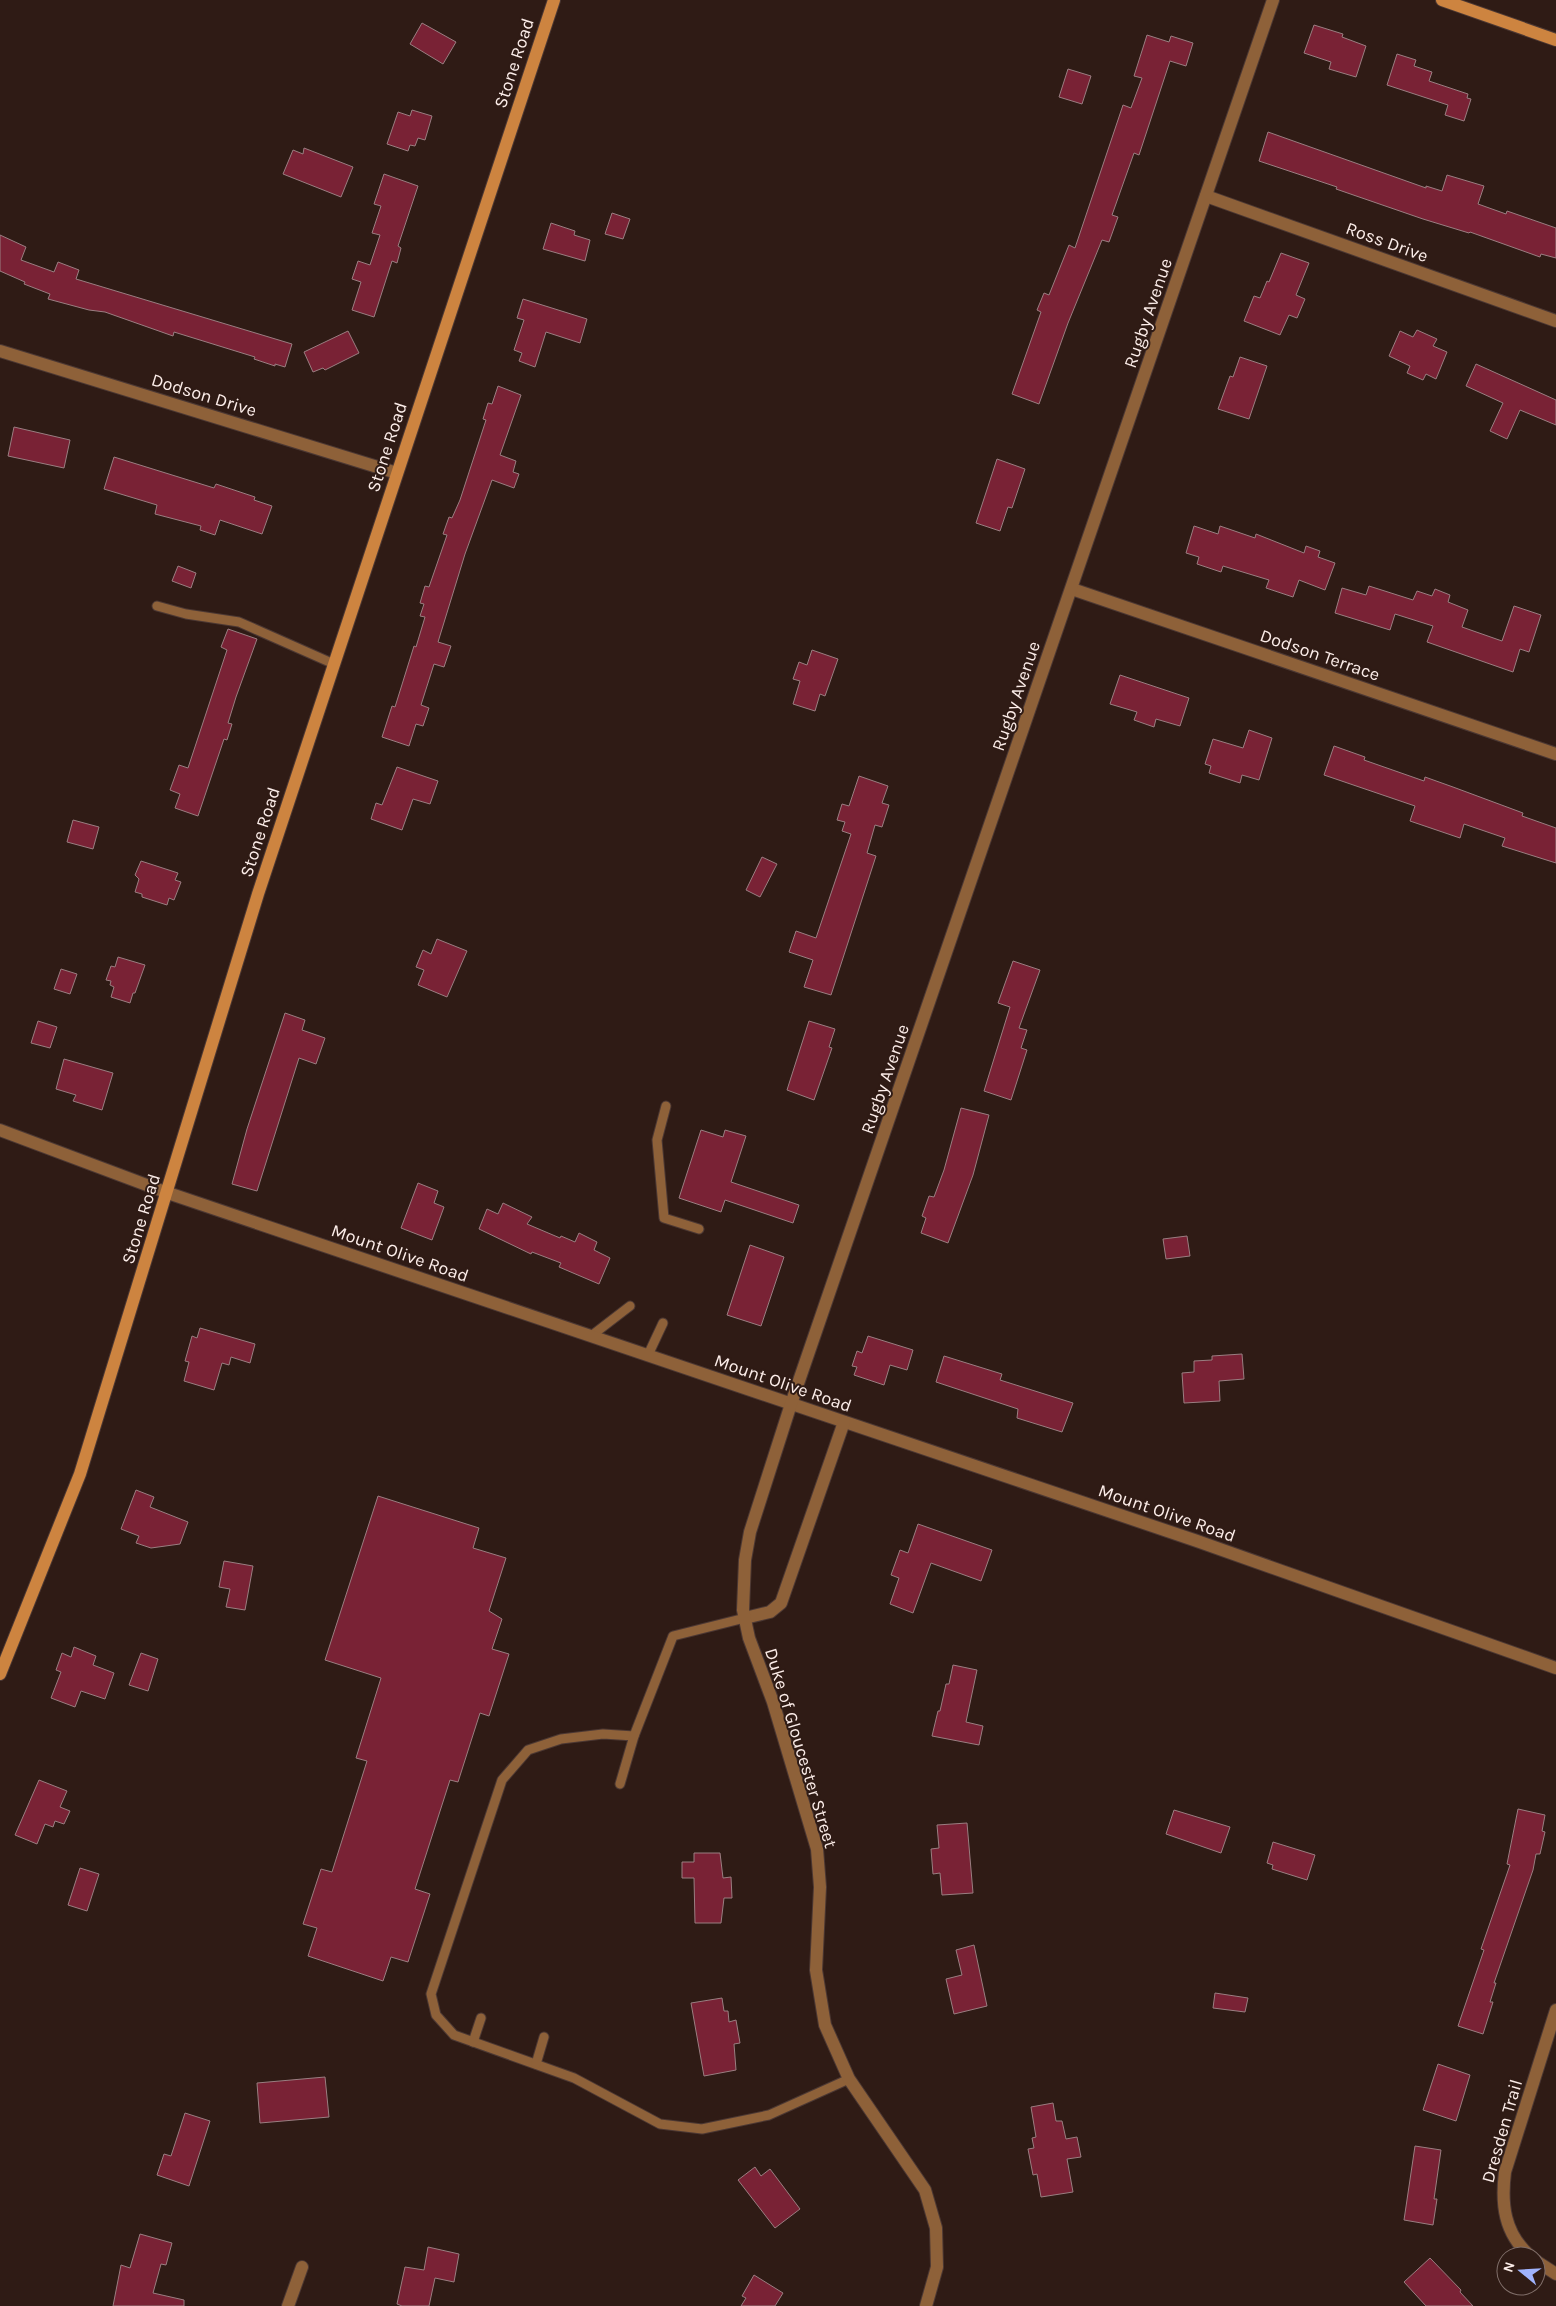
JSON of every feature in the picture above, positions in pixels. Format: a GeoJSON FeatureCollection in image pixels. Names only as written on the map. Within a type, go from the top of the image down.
{"type":"FeatureCollection","features":[{"type":"Feature","properties":{"kind":"street","name":"Stone Road"},"geometry":{"type":"LineString","coordinates":[[0,1674],[80,1474],[168,1193],[258,894],[554,0]]}},
{"type":"Feature","properties":{"kind":"street","name":"Rugby Avenue"},"geometry":{"type":"LineString","coordinates":[[791,1404],[1274,0]]}},
{"type":"Feature","properties":{"kind":"street"},"geometry":{"type":"LineString","coordinates":[[1442,0],[1556,40]]}},
{"type":"Feature","properties":{"kind":"street","name":"Ross Drive"},"geometry":{"type":"LineString","coordinates":[[1206,196],[1556,321]]}},
{"type":"Feature","properties":{"kind":"street","name":"Dodson Drive"},"geometry":{"type":"LineString","coordinates":[[0,352],[397,473]]}},
{"type":"Feature","properties":{"kind":"street","name":"Dodson Terrace"},"geometry":{"type":"LineString","coordinates":[[1072,589],[1556,754]]}},
{"type":"Feature","properties":{"kind":"street","name":"Mount Olive Road"},"geometry":{"type":"LineString","coordinates":[[0,1130],[168,1193],[1196,1541],[1556,1668]]}},
{"type":"Feature","properties":{"kind":"street","name":"Duke of Gloucester Street"},"geometry":{"type":"LineString","coordinates":[[791,1404],[750,1532],[745,1560],[743,1610],[749,1638],[773,1702],[817,1849],[820,1887],[816,1970],[825,2025],[849,2079],[925,2190],[936,2228],[937,2267],[926,2306]]}},
{"type":"Feature","properties":{"kind":"street"},"geometry":{"type":"LineString","coordinates":[[746,1618],[770,1612],[781,1603],[844,1422]]}},
{"type":"Feature","properties":{"kind":"street","name":"Dresden Trail"},"geometry":{"type":"LineString","coordinates":[[1520,2246],[1506,2218],[1502,2195],[1505,2172],[1556,2010]]}},
{"type":"Feature","properties":{"kind":"street"},"geometry":{"type":"LineString","coordinates":[[288,2306],[302,2267]]}},
{"type":"Feature","properties":{"kind":"lane"},"geometry":{"type":"LineString","coordinates":[[157,606],[186,614],[239,622],[334,664]]}},
{"type":"Feature","properties":{"kind":"lane"},"geometry":{"type":"LineString","coordinates":[[666,1106],[658,1140],[664,1218],[699,1229]]}},
{"type":"Feature","properties":{"kind":"lane"},"geometry":{"type":"LineString","coordinates":[[591,1336],[630,1306]]}},
{"type":"Feature","properties":{"kind":"lane"},"geometry":{"type":"LineString","coordinates":[[648,1355],[662,1323]]}},
{"type":"Feature","properties":{"kind":"lane"},"geometry":{"type":"LineString","coordinates":[[620,1784],[634,1736],[673,1636],[746,1618]]}},
{"type":"Feature","properties":{"kind":"lane"},"geometry":{"type":"LineString","coordinates":[[634,1736],[603,1734],[561,1739],[528,1750],[502,1780],[431,1994],[436,2015],[454,2035],[574,2078],[660,2124],[702,2129],[769,2115],[849,2079]]}},
{"type":"Feature","properties":{"kind":"lane"},"geometry":{"type":"LineString","coordinates":[[474,2042],[481,2018]]}},
{"type":"Feature","properties":{"kind":"lane"},"geometry":{"type":"LineString","coordinates":[[536,2064],[544,2037]]}},
{"type":"Feature","properties":{"kind":"building"},"geometry":{"type":"Polygon","coordinates":[[[422,23],[456,42],[443,64],[410,44],[422,23]]]}},
{"type":"Feature","properties":{"kind":"building"},"geometry":{"type":"Polygon","coordinates":[[[1314,25],[1343,34],[1342,37],[1366,46],[1356,77],[1329,69],[1331,62],[1304,53],[1314,25]]]}},
{"type":"Feature","properties":{"kind":"building"},"geometry":{"type":"Polygon","coordinates":[[[1147,35],[1169,42],[1171,36],[1193,43],[1186,66],[1170,61],[1139,155],[1134,153],[1112,215],[1118,217],[1109,242],[1102,240],[1068,323],[1039,404],[1012,394],[1041,312],[1037,310],[1044,293],[1049,295],[1069,245],[1075,248],[1123,105],[1131,108],[1142,78],[1134,76],[1147,35]]]}},
{"type":"Feature","properties":{"kind":"building"},"geometry":{"type":"Polygon","coordinates":[[[1397,54],[1416,60],[1414,66],[1432,72],[1429,81],[1468,94],[1467,98],[1471,99],[1464,121],[1445,115],[1448,105],[1387,85],[1397,54]]]}},
{"type":"Feature","properties":{"kind":"building"},"geometry":{"type":"Polygon","coordinates":[[[1068,69],[1091,76],[1082,104],[1059,97],[1068,69]]]}},
{"type":"Feature","properties":{"kind":"building"},"geometry":{"type":"Polygon","coordinates":[[[412,110],[432,116],[425,140],[418,138],[415,146],[410,145],[408,151],[387,144],[398,112],[410,116],[412,110]]]}},
{"type":"Feature","properties":{"kind":"building"},"geometry":{"type":"Polygon","coordinates":[[[1268,132],[1426,188],[1426,186],[1442,191],[1447,175],[1484,186],[1478,204],[1506,214],[1507,211],[1556,228],[1556,258],[1541,254],[1540,257],[1470,232],[1423,219],[1259,161],[1268,132]]]}},
{"type":"Feature","properties":{"kind":"building"},"geometry":{"type":"Polygon","coordinates":[[[304,148],[353,167],[341,197],[283,174],[293,150],[303,154],[304,148]]]}},
{"type":"Feature","properties":{"kind":"building"},"geometry":{"type":"Polygon","coordinates":[[[384,174],[418,186],[398,246],[401,248],[397,263],[392,261],[374,317],[352,310],[361,282],[352,279],[358,261],[370,265],[380,235],[372,233],[381,206],[374,204],[384,174]]]}},
{"type":"Feature","properties":{"kind":"building"},"geometry":{"type":"Polygon","coordinates":[[[612,213],[630,219],[623,239],[605,234],[612,213]]]}},
{"type":"Feature","properties":{"kind":"building"},"geometry":{"type":"Polygon","coordinates":[[[551,223],[575,231],[574,235],[590,240],[585,261],[543,249],[551,223]]]}},
{"type":"Feature","properties":{"kind":"building"},"geometry":{"type":"Polygon","coordinates":[[[0,235],[26,247],[21,260],[54,272],[58,262],[79,270],[76,279],[292,344],[285,367],[275,364],[275,366],[254,359],[255,357],[174,332],[173,336],[105,312],[89,310],[48,299],[50,294],[24,284],[25,282],[0,271],[0,235]]]}},
{"type":"Feature","properties":{"kind":"building"},"geometry":{"type":"Polygon","coordinates":[[[1281,253],[1309,263],[1296,295],[1305,299],[1297,318],[1289,315],[1280,335],[1244,321],[1254,296],[1260,298],[1267,281],[1269,282],[1281,253]]]}},
{"type":"Feature","properties":{"kind":"building"},"geometry":{"type":"Polygon","coordinates":[[[523,299],[587,319],[580,343],[546,332],[535,367],[519,361],[522,353],[514,350],[524,320],[517,318],[523,299]]]}},
{"type":"Feature","properties":{"kind":"building"},"geometry":{"type":"Polygon","coordinates":[[[1417,330],[1437,339],[1433,346],[1447,352],[1436,379],[1426,374],[1423,380],[1407,373],[1410,366],[1389,356],[1400,331],[1413,337],[1417,330]]]}},
{"type":"Feature","properties":{"kind":"building"},"geometry":{"type":"Polygon","coordinates":[[[348,331],[359,353],[325,370],[323,368],[313,372],[304,352],[348,331]]]}},
{"type":"Feature","properties":{"kind":"building"},"geometry":{"type":"Polygon","coordinates":[[[1240,357],[1267,366],[1249,419],[1218,409],[1230,376],[1233,377],[1240,357]]]}},
{"type":"Feature","properties":{"kind":"building"},"geometry":{"type":"Polygon","coordinates":[[[1476,364],[1556,400],[1556,425],[1520,410],[1507,439],[1490,431],[1503,403],[1466,386],[1476,364]]]}},
{"type":"Feature","properties":{"kind":"building"},"geometry":{"type":"Polygon","coordinates":[[[498,386],[521,395],[500,455],[516,461],[513,472],[519,474],[514,488],[492,480],[465,554],[438,642],[451,646],[444,667],[434,664],[421,705],[429,708],[423,726],[416,724],[409,746],[382,737],[392,706],[395,707],[425,617],[420,616],[424,604],[420,603],[425,586],[429,587],[447,535],[443,534],[449,517],[452,518],[460,500],[486,420],[483,419],[488,403],[492,404],[498,386]]]}},
{"type":"Feature","properties":{"kind":"building"},"geometry":{"type":"Polygon","coordinates":[[[14,427],[70,440],[64,468],[8,456],[14,427]]]}},
{"type":"Feature","properties":{"kind":"building"},"geometry":{"type":"Polygon","coordinates":[[[114,457],[214,488],[216,484],[255,497],[254,500],[272,506],[262,534],[220,520],[215,535],[200,530],[201,526],[155,514],[157,505],[104,489],[114,457]]]}},
{"type":"Feature","properties":{"kind":"building"},"geometry":{"type":"Polygon","coordinates":[[[997,459],[1025,469],[1012,508],[1008,507],[1000,531],[976,523],[997,459]]]}},
{"type":"Feature","properties":{"kind":"building"},"geometry":{"type":"Polygon","coordinates":[[[1194,526],[1218,534],[1220,526],[1255,538],[1256,534],[1304,553],[1306,546],[1320,551],[1318,557],[1335,563],[1325,590],[1299,580],[1293,597],[1266,588],[1269,580],[1223,566],[1221,572],[1197,564],[1199,557],[1186,553],[1194,526]]]}},
{"type":"Feature","properties":{"kind":"building"},"geometry":{"type":"Polygon","coordinates":[[[178,566],[196,573],[191,588],[172,581],[178,566]]]}},
{"type":"Feature","properties":{"kind":"building"},"geometry":{"type":"Polygon","coordinates":[[[1369,586],[1413,600],[1417,591],[1432,596],[1435,589],[1450,595],[1448,602],[1468,610],[1462,627],[1502,641],[1514,606],[1541,615],[1529,652],[1520,649],[1513,672],[1427,642],[1433,626],[1395,614],[1390,630],[1335,613],[1342,588],[1366,595],[1369,586]]]}},
{"type":"Feature","properties":{"kind":"building"},"geometry":{"type":"Polygon","coordinates":[[[228,629],[257,639],[228,723],[232,724],[227,740],[224,739],[198,816],[175,808],[180,794],[170,790],[179,765],[188,768],[227,650],[221,647],[228,629]]]}},
{"type":"Feature","properties":{"kind":"building"},"geometry":{"type":"Polygon","coordinates":[[[812,650],[838,659],[825,696],[820,694],[815,711],[793,704],[800,681],[793,679],[799,662],[807,665],[812,650]]]}},
{"type":"Feature","properties":{"kind":"building"},"geometry":{"type":"Polygon","coordinates":[[[1120,675],[1189,698],[1180,726],[1156,719],[1154,727],[1134,720],[1137,712],[1110,704],[1120,675]]]}},
{"type":"Feature","properties":{"kind":"building"},"geometry":{"type":"Polygon","coordinates":[[[1249,730],[1272,738],[1259,780],[1242,775],[1240,783],[1209,773],[1211,766],[1205,764],[1213,739],[1243,748],[1249,730]]]}},
{"type":"Feature","properties":{"kind":"building"},"geometry":{"type":"Polygon","coordinates":[[[1334,746],[1365,757],[1364,760],[1424,781],[1425,777],[1453,787],[1523,813],[1522,816],[1556,828],[1556,863],[1502,846],[1505,838],[1464,824],[1460,838],[1410,821],[1415,806],[1324,775],[1334,746]]]}},
{"type":"Feature","properties":{"kind":"building"},"geometry":{"type":"Polygon","coordinates":[[[397,767],[438,781],[430,804],[413,799],[402,830],[371,819],[376,803],[382,805],[397,767]]]}},
{"type":"Feature","properties":{"kind":"building"},"geometry":{"type":"Polygon","coordinates":[[[859,776],[888,786],[882,803],[889,805],[882,827],[875,825],[867,853],[876,856],[831,995],[804,987],[813,960],[789,952],[796,931],[816,938],[851,834],[842,831],[845,822],[837,820],[842,804],[849,806],[859,776]]]}},
{"type":"Feature","properties":{"kind":"building"},"geometry":{"type":"Polygon","coordinates":[[[73,820],[99,827],[93,849],[67,842],[73,820]]]}},
{"type":"Feature","properties":{"kind":"building"},"geometry":{"type":"Polygon","coordinates":[[[762,857],[777,864],[760,897],[746,890],[762,857]]]}},
{"type":"Feature","properties":{"kind":"building"},"geometry":{"type":"Polygon","coordinates":[[[141,861],[178,873],[175,880],[181,882],[174,900],[169,898],[167,905],[142,897],[142,894],[135,892],[139,879],[135,875],[141,861]]]}},
{"type":"Feature","properties":{"kind":"building"},"geometry":{"type":"Polygon","coordinates":[[[437,939],[467,951],[447,997],[418,985],[424,970],[416,967],[423,950],[431,954],[437,939]]]}},
{"type":"Feature","properties":{"kind":"building"},"geometry":{"type":"Polygon","coordinates":[[[118,957],[145,965],[130,1003],[111,997],[114,987],[110,985],[111,981],[106,980],[111,966],[115,967],[118,957]]]}},
{"type":"Feature","properties":{"kind":"building"},"geometry":{"type":"Polygon","coordinates":[[[1013,961],[1040,970],[1019,1028],[1027,1030],[1021,1048],[1027,1050],[1011,1100],[984,1091],[1010,1007],[998,1003],[1013,961]]]}},
{"type":"Feature","properties":{"kind":"building"},"geometry":{"type":"Polygon","coordinates":[[[61,969],[77,974],[70,994],[54,989],[61,969]]]}},
{"type":"Feature","properties":{"kind":"building"},"geometry":{"type":"Polygon","coordinates":[[[285,1013],[305,1020],[302,1030],[325,1038],[316,1064],[299,1058],[257,1191],[232,1184],[247,1129],[285,1013]]]}},
{"type":"Feature","properties":{"kind":"building"},"geometry":{"type":"Polygon","coordinates":[[[38,1021],[57,1027],[50,1048],[31,1043],[38,1021]]]}},
{"type":"Feature","properties":{"kind":"building"},"geometry":{"type":"Polygon","coordinates":[[[809,1021],[835,1029],[829,1047],[832,1048],[814,1100],[787,1090],[809,1021]]]}},
{"type":"Feature","properties":{"kind":"building"},"geometry":{"type":"Polygon","coordinates":[[[64,1059],[113,1073],[102,1110],[73,1101],[76,1095],[56,1089],[64,1059]]]}},
{"type":"Feature","properties":{"kind":"building"},"geometry":{"type":"Polygon","coordinates":[[[961,1108],[989,1115],[973,1175],[948,1243],[921,1233],[926,1218],[922,1216],[929,1196],[934,1197],[944,1170],[961,1108]]]}},
{"type":"Feature","properties":{"kind":"building"},"geometry":{"type":"Polygon","coordinates":[[[701,1130],[723,1137],[725,1130],[746,1136],[731,1182],[799,1205],[793,1223],[725,1200],[721,1212],[679,1198],[701,1130]]]}},
{"type":"Feature","properties":{"kind":"building"},"geometry":{"type":"Polygon","coordinates":[[[418,1183],[438,1191],[434,1203],[444,1207],[432,1240],[401,1228],[418,1183]]]}},
{"type":"Feature","properties":{"kind":"building"},"geometry":{"type":"Polygon","coordinates":[[[503,1203],[532,1217],[527,1224],[560,1238],[561,1236],[575,1242],[579,1233],[597,1242],[594,1250],[610,1258],[599,1284],[559,1267],[561,1263],[532,1252],[531,1254],[479,1229],[487,1209],[498,1214],[503,1203]]]}},
{"type":"Feature","properties":{"kind":"building"},"geometry":{"type":"Polygon","coordinates":[[[1187,1236],[1190,1256],[1166,1259],[1163,1239],[1187,1236]]]}},
{"type":"Feature","properties":{"kind":"building"},"geometry":{"type":"Polygon","coordinates":[[[750,1245],[784,1257],[761,1326],[727,1315],[750,1245]]]}},
{"type":"Feature","properties":{"kind":"building"},"geometry":{"type":"Polygon","coordinates":[[[200,1328],[255,1344],[250,1363],[231,1357],[229,1365],[222,1363],[214,1390],[184,1381],[189,1362],[185,1361],[192,1336],[197,1338],[200,1328]]]}},
{"type":"Feature","properties":{"kind":"building"},"geometry":{"type":"Polygon","coordinates":[[[868,1336],[913,1350],[907,1370],[890,1365],[884,1385],[854,1375],[857,1367],[852,1366],[857,1351],[862,1353],[868,1336]]]}},
{"type":"Feature","properties":{"kind":"building"},"geometry":{"type":"Polygon","coordinates":[[[1242,1354],[1244,1379],[1219,1381],[1220,1401],[1184,1403],[1182,1373],[1194,1372],[1194,1361],[1212,1360],[1212,1356],[1242,1354]]]}},
{"type":"Feature","properties":{"kind":"building"},"geometry":{"type":"Polygon","coordinates":[[[944,1356],[1002,1374],[1000,1380],[1073,1403],[1062,1432],[1017,1418],[1018,1409],[936,1382],[944,1356]]]}},
{"type":"Feature","properties":{"kind":"building"},"geometry":{"type":"Polygon","coordinates":[[[136,1490],[154,1497],[150,1507],[188,1522],[180,1544],[151,1548],[136,1543],[139,1536],[121,1529],[136,1490]]]}},
{"type":"Feature","properties":{"kind":"building"},"geometry":{"type":"Polygon","coordinates":[[[378,1496],[479,1528],[473,1548],[506,1558],[489,1611],[502,1619],[492,1649],[509,1654],[489,1716],[480,1713],[458,1782],[450,1780],[415,1889],[430,1894],[408,1962],[391,1957],[383,1981],[308,1956],[317,1928],[303,1924],[321,1869],[332,1872],[367,1761],[356,1758],[381,1678],[325,1660],[378,1496]]]}},
{"type":"Feature","properties":{"kind":"building"},"geometry":{"type":"Polygon","coordinates":[[[918,1524],[992,1550],[981,1581],[931,1563],[913,1613],[890,1604],[899,1578],[891,1575],[900,1550],[908,1553],[918,1524]]]}},
{"type":"Feature","properties":{"kind":"building"},"geometry":{"type":"Polygon","coordinates":[[[224,1561],[253,1566],[245,1610],[226,1607],[230,1589],[219,1587],[224,1561]]]}},
{"type":"Feature","properties":{"kind":"building"},"geometry":{"type":"Polygon","coordinates":[[[74,1647],[96,1656],[93,1665],[114,1673],[105,1699],[81,1691],[75,1707],[51,1698],[61,1672],[56,1670],[62,1653],[71,1657],[74,1647]]]}},
{"type":"Feature","properties":{"kind":"building"},"geometry":{"type":"Polygon","coordinates":[[[141,1653],[158,1659],[148,1691],[129,1685],[141,1653]]]}},
{"type":"Feature","properties":{"kind":"building"},"geometry":{"type":"Polygon","coordinates":[[[953,1665],[977,1670],[966,1722],[983,1726],[979,1745],[932,1736],[946,1684],[949,1684],[953,1665]]]}},
{"type":"Feature","properties":{"kind":"building"},"geometry":{"type":"Polygon","coordinates":[[[39,1780],[67,1791],[60,1807],[70,1811],[64,1824],[55,1821],[53,1827],[45,1824],[37,1844],[15,1835],[39,1780]]]}},
{"type":"Feature","properties":{"kind":"building"},"geometry":{"type":"Polygon","coordinates":[[[1518,1809],[1545,1815],[1542,1831],[1545,1832],[1540,1854],[1536,1854],[1533,1870],[1494,1983],[1496,1983],[1490,2002],[1493,2002],[1483,2034],[1458,2026],[1484,1950],[1481,1949],[1510,1865],[1507,1864],[1518,1809]]]}},
{"type":"Feature","properties":{"kind":"building"},"geometry":{"type":"Polygon","coordinates":[[[1174,1810],[1230,1827],[1221,1853],[1166,1834],[1174,1810]]]}},
{"type":"Feature","properties":{"kind":"building"},"geometry":{"type":"Polygon","coordinates":[[[967,1823],[973,1893],[942,1895],[940,1873],[933,1874],[931,1849],[939,1848],[937,1825],[967,1823]]]}},
{"type":"Feature","properties":{"kind":"building"},"geometry":{"type":"Polygon","coordinates":[[[1273,1842],[1315,1855],[1307,1880],[1272,1869],[1273,1865],[1267,1863],[1273,1842]]]}},
{"type":"Feature","properties":{"kind":"building"},"geometry":{"type":"Polygon","coordinates":[[[694,1853],[720,1853],[723,1878],[731,1877],[732,1898],[724,1898],[721,1923],[695,1923],[694,1878],[682,1878],[682,1862],[694,1862],[694,1853]]]}},
{"type":"Feature","properties":{"kind":"building"},"geometry":{"type":"Polygon","coordinates":[[[80,1868],[99,1874],[87,1911],[68,1905],[80,1868]]]}},
{"type":"Feature","properties":{"kind":"building"},"geometry":{"type":"Polygon","coordinates":[[[974,1945],[987,2006],[954,2014],[946,1979],[962,1975],[956,1950],[974,1945]]]}},
{"type":"Feature","properties":{"kind":"building"},"geometry":{"type":"Polygon","coordinates":[[[1215,1993],[1248,1998],[1245,2012],[1213,2008],[1215,1993]]]}},
{"type":"Feature","properties":{"kind":"building"},"geometry":{"type":"Polygon","coordinates":[[[722,1998],[724,2011],[728,2011],[729,2022],[736,2020],[740,2043],[734,2044],[736,2070],[704,2076],[691,2003],[722,1998]]]}},
{"type":"Feature","properties":{"kind":"building"},"geometry":{"type":"Polygon","coordinates":[[[1438,2064],[1470,2075],[1456,2121],[1423,2110],[1438,2064]]]}},
{"type":"Feature","properties":{"kind":"building"},"geometry":{"type":"Polygon","coordinates":[[[325,2077],[329,2117],[260,2123],[257,2083],[325,2077]]]}},
{"type":"Feature","properties":{"kind":"building"},"geometry":{"type":"Polygon","coordinates":[[[1053,2103],[1056,2121],[1062,2121],[1066,2139],[1077,2137],[1081,2157],[1067,2159],[1073,2192],[1041,2197],[1037,2174],[1033,2175],[1028,2149],[1034,2148],[1032,2138],[1036,2137],[1031,2107],[1053,2103]]]}},
{"type":"Feature","properties":{"kind":"building"},"geometry":{"type":"Polygon","coordinates":[[[185,2113],[210,2121],[189,2186],[157,2175],[164,2154],[171,2156],[185,2113]]]}},
{"type":"Feature","properties":{"kind":"building"},"geometry":{"type":"Polygon","coordinates":[[[1415,2146],[1441,2150],[1434,2199],[1437,2199],[1433,2225],[1404,2220],[1415,2146]]]}},
{"type":"Feature","properties":{"kind":"building"},"geometry":{"type":"Polygon","coordinates":[[[755,2167],[761,2176],[770,2169],[800,2209],[775,2228],[738,2180],[755,2167]]]}},
{"type":"Feature","properties":{"kind":"building"},"geometry":{"type":"Polygon","coordinates":[[[140,2234],[172,2243],[166,2265],[161,2264],[153,2293],[184,2300],[184,2306],[113,2306],[121,2265],[130,2268],[140,2234]]]}},
{"type":"Feature","properties":{"kind":"building"},"geometry":{"type":"Polygon","coordinates":[[[428,2247],[459,2254],[454,2282],[435,2278],[429,2306],[402,2306],[397,2304],[405,2267],[424,2270],[428,2247]]]}},
{"type":"Feature","properties":{"kind":"building"},"geometry":{"type":"Polygon","coordinates":[[[1430,2258],[1461,2290],[1460,2292],[1473,2306],[1426,2306],[1404,2282],[1430,2258]]]}},
{"type":"Feature","properties":{"kind":"building"},"geometry":{"type":"Polygon","coordinates":[[[754,2275],[783,2293],[775,2306],[741,2306],[746,2298],[742,2296],[754,2275]]]}}]}
